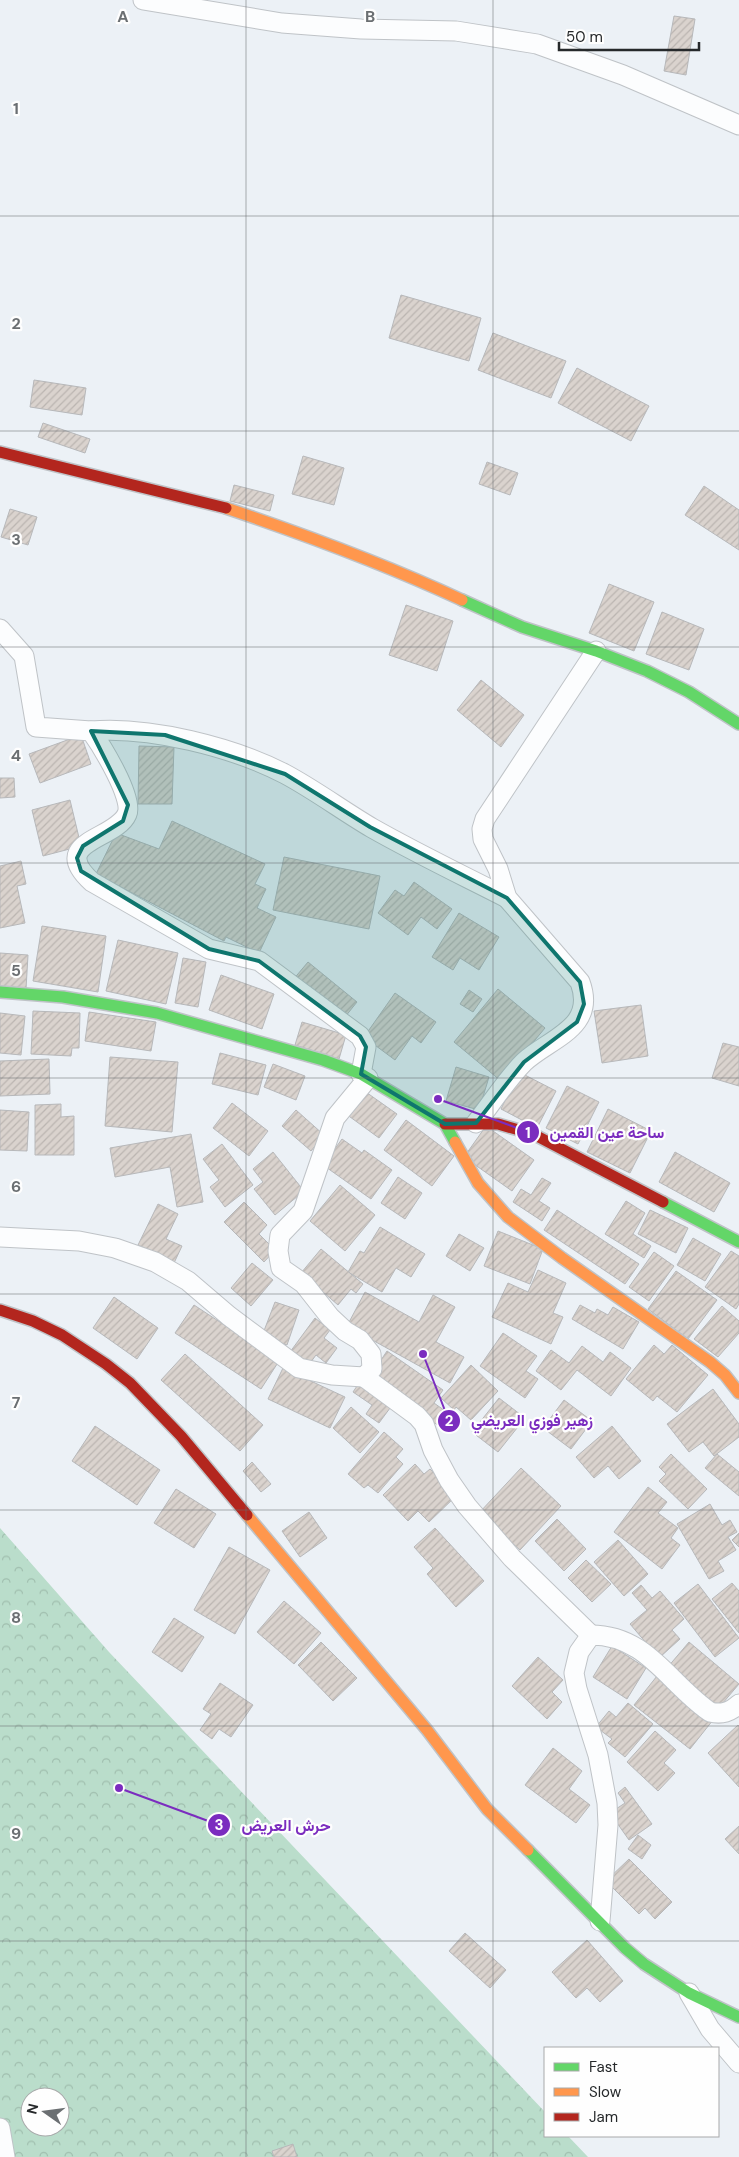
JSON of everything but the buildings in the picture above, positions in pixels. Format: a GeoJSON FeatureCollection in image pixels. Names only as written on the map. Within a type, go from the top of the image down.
{"type":"FeatureCollection","features":[{"type":"Feature","properties":{"kind":"street"},"geometry":{"type":"LineString","coordinates":[[143,0],[282,23],[361,29],[456,32],[536,44],[623,75],[739,125]]}},
{"type":"Feature","properties":{"kind":"street"},"geometry":{"type":"LineString","coordinates":[[0,452],[211,503],[294,530],[404,573],[522,627],[596,651],[668,681],[739,724]]}},
{"type":"Feature","properties":{"kind":"street"},"geometry":{"type":"LineString","coordinates":[[0,629],[24,656],[36,727],[91,730],[110,729],[165,735],[259,763],[285,774],[397,842],[507,898],[573,972],[584,993],[584,1004],[577,1022],[570,1030],[524,1062],[476,1123]]}},
{"type":"Feature","properties":{"kind":"street"},"geometry":{"type":"LineString","coordinates":[[507,898],[498,869],[484,844],[483,824],[596,651]]}},
{"type":"Feature","properties":{"kind":"street"},"geometry":{"type":"LineString","coordinates":[[91,730],[126,796],[128,805],[127,814],[122,820],[83,846],[77,858],[81,872],[99,886],[209,949],[259,961],[360,1036],[366,1047],[365,1076],[336,1118],[303,1211],[280,1235],[278,1252],[281,1268],[304,1284],[330,1316],[345,1331],[360,1340],[371,1354],[372,1368],[364,1377]]}},
{"type":"Feature","properties":{"kind":"street"},"geometry":{"type":"LineString","coordinates":[[0,992],[63,997],[157,1013],[340,1065],[365,1076],[445,1124],[478,1183],[508,1217],[562,1258],[710,1362],[725,1375],[739,1393]]}},
{"type":"Feature","properties":{"kind":"street"},"geometry":{"type":"LineString","coordinates":[[445,1124],[476,1123],[507,1126],[533,1134],[739,1242]]}},
{"type":"Feature","properties":{"kind":"street"},"geometry":{"type":"LineString","coordinates":[[0,1237],[80,1241],[115,1248],[155,1262],[188,1281],[229,1316],[299,1368],[332,1375],[364,1377],[417,1416],[424,1424],[433,1450],[449,1480],[467,1506],[512,1558],[591,1634],[625,1640],[649,1656],[666,1675],[710,1712],[718,1714],[727,1713],[739,1704]]}},
{"type":"Feature","properties":{"kind":"street"},"geometry":{"type":"LineString","coordinates":[[0,1310],[33,1320],[62,1335],[106,1364],[130,1383],[181,1436],[334,1622],[427,1730],[487,1809],[600,1920],[625,1948],[644,1964],[689,1993],[739,2017]]}},
{"type":"Feature","properties":{"kind":"street"},"geometry":{"type":"LineString","coordinates":[[591,1634],[579,1652],[574,1673],[577,1689],[598,1755],[607,1803],[608,1832],[600,1920]]}},
{"type":"Feature","properties":{"kind":"street"},"geometry":{"type":"LineString","coordinates":[[689,1993],[710,2029],[739,2063]]}},
{"type":"Feature","properties":{"kind":"street"},"geometry":{"type":"LineString","coordinates":[[0,2128],[4,2157]]}},
{"type":"Feature","properties":{"kind":"highlighted area"},"geometry":{"type":"Polygon","coordinates":[[[91,731],[165,735],[285,774],[370,827],[507,898],[580,982],[584,1004],[577,1022],[524,1062],[476,1123],[445,1124],[361,1074],[366,1047],[360,1036],[259,961],[209,949],[81,871],[77,858],[83,846],[123,821],[128,805],[91,731]]]}},
{"type":"Feature","properties":{"kind":"green space"},"geometry":{"type":"Polygon","coordinates":[[[0,1528],[109,1652],[544,2111],[544,2137],[569,2137],[588,2157],[0,2157],[0,1528]]]}},
{"type":"Feature","properties":{"kind":"traffic: fast"},"geometry":{"type":"LineString","coordinates":[[462,600],[522,627],[596,651],[647,671],[689,692],[739,724]]}},
{"type":"Feature","properties":{"kind":"traffic: fast"},"geometry":{"type":"LineString","coordinates":[[0,992],[63,997],[157,1013],[323,1060],[361,1074],[445,1124],[455,1142]]}},
{"type":"Feature","properties":{"kind":"traffic: fast"},"geometry":{"type":"LineString","coordinates":[[663,1202],[739,1242]]}},
{"type":"Feature","properties":{"kind":"traffic: fast"},"geometry":{"type":"LineString","coordinates":[[528,1850],[625,1948],[644,1964],[689,1993],[739,2017]]}},
{"type":"Feature","properties":{"kind":"traffic: slow"},"geometry":{"type":"LineString","coordinates":[[226,508],[345,551],[404,574],[462,600]]}},
{"type":"Feature","properties":{"kind":"traffic: slow"},"geometry":{"type":"LineString","coordinates":[[455,1142],[478,1183],[508,1217],[562,1258],[710,1362],[725,1375],[739,1393]]}},
{"type":"Feature","properties":{"kind":"traffic: slow"},"geometry":{"type":"LineString","coordinates":[[247,1515],[427,1730],[487,1809],[528,1850]]}},
{"type":"Feature","properties":{"kind":"traffic: jam"},"geometry":{"type":"LineString","coordinates":[[0,452],[226,508]]}},
{"type":"Feature","properties":{"kind":"traffic: jam"},"geometry":{"type":"LineString","coordinates":[[445,1124],[498,1124],[533,1134],[663,1202]]}},
{"type":"Feature","properties":{"kind":"traffic: jam"},"geometry":{"type":"LineString","coordinates":[[0,1310],[33,1321],[62,1335],[106,1364],[130,1383],[181,1436],[247,1515]]}},
{"type":"Feature","properties":{"kind":"place","name":"ساحة عين القمين"},"geometry":{"type":"Point","coordinates":[438,1099]}},
{"type":"Feature","properties":{"kind":"place","name":"زهير فوزي العريضي"},"geometry":{"type":"Point","coordinates":[423,1354]}},
{"type":"Feature","properties":{"kind":"place","name":"حرش العريض"},"geometry":{"type":"Point","coordinates":[119,1788]}}]}
